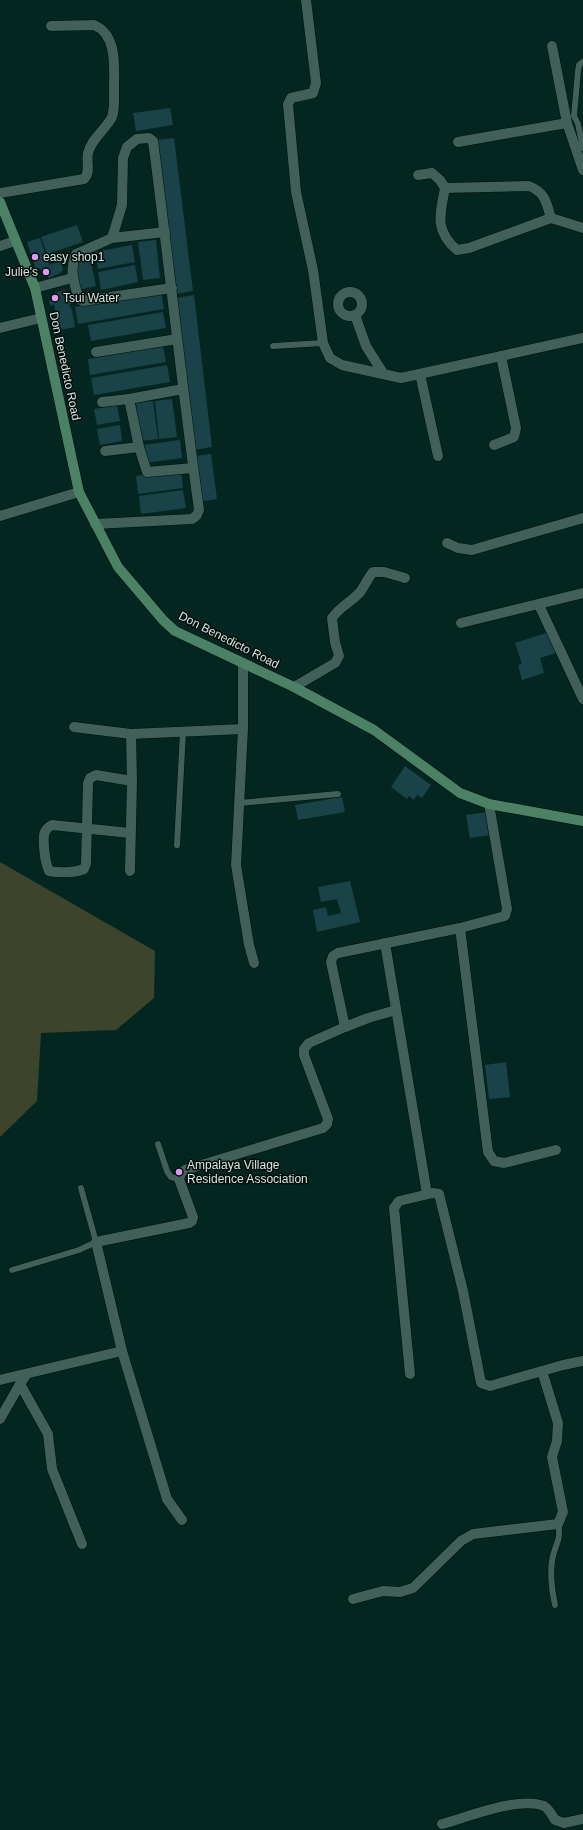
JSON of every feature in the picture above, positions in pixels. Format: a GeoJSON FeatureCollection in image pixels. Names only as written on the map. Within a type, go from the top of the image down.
{"type":"FeatureCollection","features":[{"type":"Feature","properties":{"kind":"street"},"geometry":{"type":"LineString","coordinates":[[306,0],[316,83],[313,93],[291,98],[288,104],[296,192],[313,270],[323,342],[330,358],[342,365],[401,378],[583,338]]}},
{"type":"Feature","properties":{"kind":"street"},"geometry":{"type":"LineString","coordinates":[[0,193],[84,179],[88,173],[89,149],[112,116],[114,59],[110,41],[106,34],[101,28],[94,25],[51,26]]}},
{"type":"Feature","properties":{"kind":"street"},"geometry":{"type":"LineString","coordinates":[[552,46],[576,124],[583,170]]}},
{"type":"Feature","properties":{"kind":"street"},"geometry":{"type":"LineString","coordinates":[[458,142],[576,124]]}},
{"type":"Feature","properties":{"kind":"street"},"geometry":{"type":"LineString","coordinates":[[95,524],[192,519],[197,515],[199,510],[176,339],[172,288],[154,141],[149,138],[137,139],[127,147],[123,158],[122,205],[112,238]]}},
{"type":"Feature","properties":{"kind":"street"},"geometry":{"type":"LineString","coordinates":[[418,175],[432,173],[440,180],[445,188],[439,218],[446,240],[457,250],[469,248],[551,218],[583,228]]}},
{"type":"Feature","properties":{"kind":"street"},"geometry":{"type":"LineString","coordinates":[[445,188],[529,186],[543,194],[551,218]]}},
{"type":"Feature","properties":{"kind":"street","name":"Don Benedicto Road"},"geometry":{"type":"LineString","coordinates":[[0,202],[35,288],[79,492],[118,567],[163,620],[175,631],[294,687],[374,730],[460,793],[489,804],[583,821]]}},
{"type":"Feature","properties":{"kind":"street"},"geometry":{"type":"LineString","coordinates":[[165,232],[112,238],[76,254],[73,261],[72,278],[79,299],[83,301],[172,288]]}},
{"type":"Feature","properties":{"kind":"street"},"geometry":{"type":"LineString","coordinates":[[0,246],[15,241]]}},
{"type":"Feature","properties":{"kind":"street"},"geometry":{"type":"LineString","coordinates":[[35,288],[72,278]]}},
{"type":"Feature","properties":{"kind":"street"},"geometry":{"type":"LineString","coordinates":[[355,315],[366,346],[383,373]]}},
{"type":"Feature","properties":{"kind":"street"},"geometry":{"type":"LineString","coordinates":[[0,328],[42,318]]}},
{"type":"Feature","properties":{"kind":"street"},"geometry":{"type":"LineString","coordinates":[[96,352],[176,339]]}},
{"type":"Feature","properties":{"kind":"street"},"geometry":{"type":"LineString","coordinates":[[494,445],[514,437],[516,428],[501,356]]}},
{"type":"Feature","properties":{"kind":"street"},"geometry":{"type":"LineString","coordinates":[[420,374],[438,456]]}},
{"type":"Feature","properties":{"kind":"street"},"geometry":{"type":"LineString","coordinates":[[102,402],[129,399],[183,389]]}},
{"type":"Feature","properties":{"kind":"street"},"geometry":{"type":"LineString","coordinates":[[129,399],[139,447],[147,472],[193,468]]}},
{"type":"Feature","properties":{"kind":"street"},"geometry":{"type":"LineString","coordinates":[[105,451],[139,447]]}},
{"type":"Feature","properties":{"kind":"street"},"geometry":{"type":"LineString","coordinates":[[0,516],[79,492]]}},
{"type":"Feature","properties":{"kind":"street"},"geometry":{"type":"LineString","coordinates":[[447,543],[458,548],[472,550],[583,518]]}},
{"type":"Feature","properties":{"kind":"street"},"geometry":{"type":"LineString","coordinates":[[294,687],[336,663],[339,656],[335,642],[332,618],[339,608],[361,591],[373,572],[384,572],[406,578]]}},
{"type":"Feature","properties":{"kind":"street"},"geometry":{"type":"LineString","coordinates":[[460,623],[583,594]]}},
{"type":"Feature","properties":{"kind":"street"},"geometry":{"type":"LineString","coordinates":[[539,605],[583,699]]}},
{"type":"Feature","properties":{"kind":"street"},"geometry":{"type":"LineString","coordinates":[[243,664],[243,729],[236,865],[249,945],[254,963]]}},
{"type":"Feature","properties":{"kind":"street"},"geometry":{"type":"LineString","coordinates":[[74,727],[131,734],[243,729]]}},
{"type":"Feature","properties":{"kind":"street"},"geometry":{"type":"LineString","coordinates":[[130,871],[132,781],[131,734]]}},
{"type":"Feature","properties":{"kind":"street"},"geometry":{"type":"LineString","coordinates":[[130,833],[86,829],[52,825],[47,828],[44,834],[46,866],[49,871],[79,871],[84,869],[86,864],[86,829],[88,783],[90,778],[96,775],[132,781]]}},
{"type":"Feature","properties":{"kind":"street"},"geometry":{"type":"LineString","coordinates":[[345,1027],[331,962],[333,956],[338,953],[460,928],[505,916],[507,909],[489,804]]}},
{"type":"Feature","properties":{"kind":"street"},"geometry":{"type":"LineString","coordinates":[[460,928],[488,1152],[494,1161],[504,1163],[556,1150]]}},
{"type":"Feature","properties":{"kind":"street"},"geometry":{"type":"LineString","coordinates":[[385,943],[427,1194]]}},
{"type":"Feature","properties":{"kind":"street"},"geometry":{"type":"LineString","coordinates":[[182,1520],[167,1499],[122,1352],[96,1242],[189,1224],[193,1217],[179,1179],[181,1173],[185,1170],[323,1128],[327,1124],[328,1119],[304,1055],[304,1049],[309,1042],[368,1018],[396,1010]]}},
{"type":"Feature","properties":{"kind":"street"},"geometry":{"type":"LineString","coordinates":[[410,1374],[394,1208],[399,1201],[433,1193],[439,1194],[466,1306],[481,1383],[490,1386],[542,1370],[583,1362]]}},
{"type":"Feature","properties":{"kind":"street"},"geometry":{"type":"LineString","coordinates":[[0,1380],[122,1352]]}},
{"type":"Feature","properties":{"kind":"street"},"geometry":{"type":"LineString","coordinates":[[353,1599],[383,1591],[400,1592],[413,1588],[461,1542],[473,1534],[558,1524],[563,1512],[552,1458],[557,1441],[558,1423],[542,1370]]}},
{"type":"Feature","properties":{"kind":"street"},"geometry":{"type":"LineString","coordinates":[[0,1420],[27,1374]]}},
{"type":"Feature","properties":{"kind":"street"},"geometry":{"type":"LineString","coordinates":[[20,1384],[48,1434],[52,1469],[82,1544]]}},
{"type":"Feature","properties":{"kind":"street"},"geometry":{"type":"LineString","coordinates":[[442,1824],[510,1804],[528,1803],[544,1806],[549,1810],[555,1820],[564,1823],[583,1819]]}},
{"type":"Feature","properties":{"kind":"lane"},"geometry":{"type":"LineString","coordinates":[[583,62],[579,65],[574,116],[583,148]]}},
{"type":"Feature","properties":{"kind":"lane"},"geometry":{"type":"LineString","coordinates":[[273,346],[323,342]]}},
{"type":"Feature","properties":{"kind":"lane"},"geometry":{"type":"LineString","coordinates":[[177,845],[183,732]]}},
{"type":"Feature","properties":{"kind":"lane"},"geometry":{"type":"LineString","coordinates":[[239,803],[338,794]]}},
{"type":"Feature","properties":{"kind":"lane"},"geometry":{"type":"LineString","coordinates":[[158,1144],[166,1171],[171,1177],[179,1179]]}},
{"type":"Feature","properties":{"kind":"lane"},"geometry":{"type":"LineString","coordinates":[[12,1270],[79,1250],[96,1242],[81,1188]]}},
{"type":"Feature","properties":{"kind":"lane"},"geometry":{"type":"LineString","coordinates":[[555,1605],[552,1592],[552,1561],[559,1540],[560,1532],[558,1524]]}},
{"type":"Feature","properties":{"kind":"green space"},"geometry":{"type":"Polygon","coordinates":[[[0,862],[155,951],[154,998],[116,1030],[41,1033],[37,1101],[0,1137],[0,862]]]}},
{"type":"Feature","properties":{"kind":"building"},"geometry":{"type":"Polygon","coordinates":[[[170,108],[173,125],[136,131],[133,113],[170,108]]]}},
{"type":"Feature","properties":{"kind":"building"},"geometry":{"type":"Polygon","coordinates":[[[174,138],[193,291],[176,294],[157,140],[174,138]]]}},
{"type":"Feature","properties":{"kind":"building"},"geometry":{"type":"Polygon","coordinates":[[[77,225],[83,242],[47,254],[41,237],[77,225]]]}},
{"type":"Feature","properties":{"kind":"building"},"geometry":{"type":"Polygon","coordinates":[[[40,238],[49,265],[61,261],[63,270],[49,278],[39,268],[36,270],[27,242],[40,238]]]}},
{"type":"Feature","properties":{"kind":"building"},"geometry":{"type":"Polygon","coordinates":[[[156,240],[160,278],[143,280],[138,242],[156,240]]]}},
{"type":"Feature","properties":{"kind":"building"},"geometry":{"type":"Polygon","coordinates":[[[132,245],[135,262],[98,269],[95,252],[132,245]]]}},
{"type":"Feature","properties":{"kind":"building"},"geometry":{"type":"Polygon","coordinates":[[[90,257],[96,286],[78,290],[74,262],[90,257]]]}},
{"type":"Feature","properties":{"kind":"building"},"geometry":{"type":"Polygon","coordinates":[[[135,265],[138,282],[101,290],[98,272],[135,265]]]}},
{"type":"Feature","properties":{"kind":"building"},"geometry":{"type":"Polygon","coordinates":[[[65,290],[69,293],[73,303],[69,305],[72,310],[75,327],[60,330],[54,304],[51,306],[49,303],[54,293],[65,290]]]}},
{"type":"Feature","properties":{"kind":"building"},"geometry":{"type":"Polygon","coordinates":[[[161,292],[164,309],[78,324],[75,307],[161,292]]]}},
{"type":"Feature","properties":{"kind":"building"},"geometry":{"type":"Polygon","coordinates":[[[194,295],[212,447],[194,450],[176,298],[194,295]]]}},
{"type":"Feature","properties":{"kind":"building"},"geometry":{"type":"Polygon","coordinates":[[[163,312],[166,328],[91,341],[88,325],[163,312]]]}},
{"type":"Feature","properties":{"kind":"building"},"geometry":{"type":"Polygon","coordinates":[[[163,346],[166,362],[90,375],[88,359],[163,346]]]}},
{"type":"Feature","properties":{"kind":"building"},"geometry":{"type":"Polygon","coordinates":[[[167,365],[170,382],[94,395],[91,378],[167,365]]]}},
{"type":"Feature","properties":{"kind":"building"},"geometry":{"type":"Polygon","coordinates":[[[172,399],[177,437],[159,439],[155,401],[172,399]]]}},
{"type":"Feature","properties":{"kind":"building"},"geometry":{"type":"Polygon","coordinates":[[[153,401],[158,439],[141,441],[136,403],[153,401]]]}},
{"type":"Feature","properties":{"kind":"building"},"geometry":{"type":"Polygon","coordinates":[[[117,405],[120,421],[97,425],[94,409],[117,405]]]}},
{"type":"Feature","properties":{"kind":"building"},"geometry":{"type":"Polygon","coordinates":[[[120,425],[122,441],[100,445],[97,429],[120,425]]]}},
{"type":"Feature","properties":{"kind":"building"},"geometry":{"type":"Polygon","coordinates":[[[180,440],[182,458],[145,463],[143,445],[180,440]]]}},
{"type":"Feature","properties":{"kind":"building"},"geometry":{"type":"Polygon","coordinates":[[[211,454],[217,499],[199,502],[194,456],[211,454]]]}},
{"type":"Feature","properties":{"kind":"building"},"geometry":{"type":"Polygon","coordinates":[[[181,470],[183,488],[138,494],[136,476],[181,470]]]}},
{"type":"Feature","properties":{"kind":"building"},"geometry":{"type":"Polygon","coordinates":[[[183,490],[186,508],[141,514],[139,496],[183,490]]]}},
{"type":"Feature","properties":{"kind":"building"},"geometry":{"type":"Polygon","coordinates":[[[552,631],[559,652],[540,658],[544,673],[522,680],[518,665],[522,664],[515,643],[552,631]]]}},
{"type":"Feature","properties":{"kind":"building"},"geometry":{"type":"Polygon","coordinates":[[[405,766],[431,785],[422,798],[417,795],[414,800],[409,796],[407,799],[391,787],[405,766]]]}},
{"type":"Feature","properties":{"kind":"building"},"geometry":{"type":"Polygon","coordinates":[[[342,797],[345,812],[298,820],[295,805],[342,797]]]}},
{"type":"Feature","properties":{"kind":"building"},"geometry":{"type":"Polygon","coordinates":[[[487,812],[491,835],[470,838],[466,815],[487,812]]]}},
{"type":"Feature","properties":{"kind":"building"},"geometry":{"type":"Polygon","coordinates":[[[350,881],[360,922],[317,932],[313,910],[326,907],[328,916],[341,913],[337,899],[321,902],[318,887],[350,881]]]}},
{"type":"Feature","properties":{"kind":"building"},"geometry":{"type":"Polygon","coordinates":[[[506,1062],[510,1097],[489,1099],[485,1065],[506,1062]]]}},
{"type":"Feature","properties":{"kind":"place","name":"easy shop1"},"geometry":{"type":"Point","coordinates":[35,257]}},
{"type":"Feature","properties":{"kind":"place","name":"Julie's"},"geometry":{"type":"Point","coordinates":[46,272]}},
{"type":"Feature","properties":{"kind":"place","name":"Tsui Water"},"geometry":{"type":"Point","coordinates":[55,298]}},
{"type":"Feature","properties":{"kind":"place","name":"Ampalaya Village Residence Association"},"geometry":{"type":"Point","coordinates":[179,1172]}}]}
